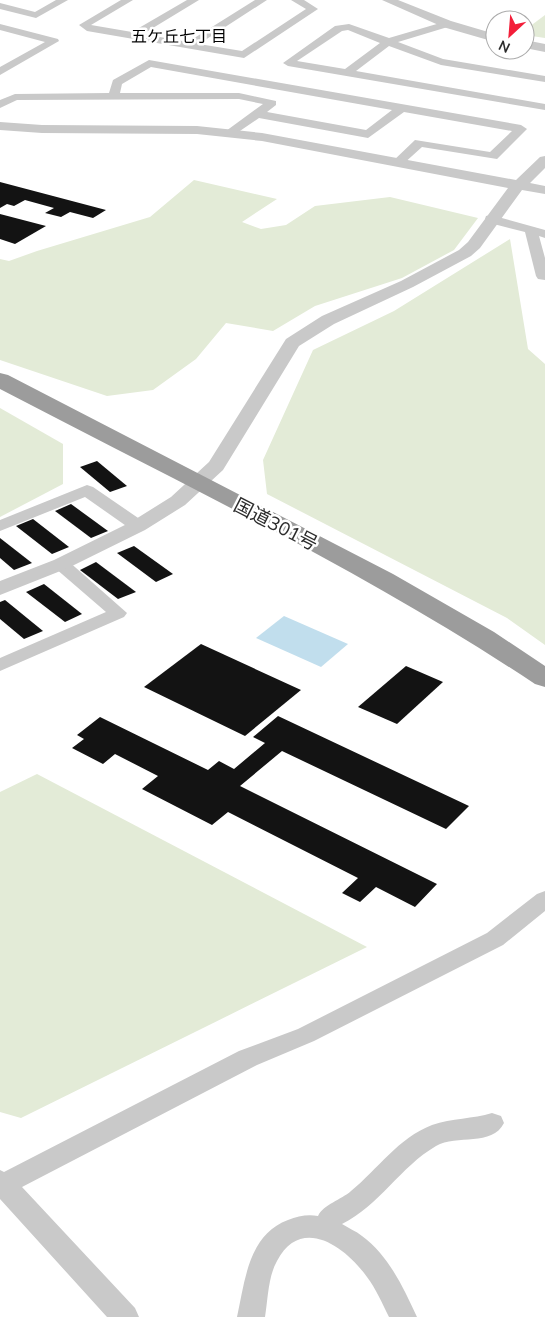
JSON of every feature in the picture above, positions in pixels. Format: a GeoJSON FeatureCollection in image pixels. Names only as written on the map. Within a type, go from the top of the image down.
{"type":"FeatureCollection","features":[{"type":"Feature","properties":{"kind":"highway","name":"国道301号"},"geometry":{"type":"LineString","coordinates":[[0,380],[384,580],[484,638],[545,678]]}},
{"type":"Feature","properties":{"kind":"street"},"geometry":{"type":"LineString","coordinates":[[0,6],[36,15],[63,0]]}},
{"type":"Feature","properties":{"kind":"street"},"geometry":{"type":"LineString","coordinates":[[128,0],[84,25],[87,28],[244,55],[313,9],[296,0]]}},
{"type":"Feature","properties":{"kind":"street"},"geometry":{"type":"LineString","coordinates":[[133,36],[194,0]]}},
{"type":"Feature","properties":{"kind":"street"},"geometry":{"type":"LineString","coordinates":[[189,46],[262,0]]}},
{"type":"Feature","properties":{"kind":"street"},"geometry":{"type":"LineString","coordinates":[[388,0],[447,24],[485,35]]}},
{"type":"Feature","properties":{"kind":"street"},"geometry":{"type":"LineString","coordinates":[[347,73],[388,42],[447,24]]}},
{"type":"Feature","properties":{"kind":"street"},"geometry":{"type":"LineString","coordinates":[[545,79],[441,62],[349,27],[339,28],[288,63],[545,107]]}},
{"type":"Feature","properties":{"kind":"street"},"geometry":{"type":"LineString","coordinates":[[0,72],[54,41],[3,30]]}},
{"type":"Feature","properties":{"kind":"street"},"geometry":{"type":"LineString","coordinates":[[114,97],[117,82],[148,63],[521,129],[493,156],[420,143],[398,162]]}},
{"type":"Feature","properties":{"kind":"street"},"geometry":{"type":"LineString","coordinates":[[520,103],[545,79]]}},
{"type":"Feature","properties":{"kind":"street"},"geometry":{"type":"LineString","coordinates":[[230,133],[292,88]]}},
{"type":"Feature","properties":{"kind":"street"},"geometry":{"type":"LineString","coordinates":[[0,105],[15,97],[239,96],[272,103]]}},
{"type":"Feature","properties":{"kind":"street"},"geometry":{"type":"LineString","coordinates":[[258,114],[368,134],[401,108]]}},
{"type":"Feature","properties":{"kind":"street"},"geometry":{"type":"LineString","coordinates":[[0,126],[42,129],[197,130],[230,133],[262,137],[545,190]]}},
{"type":"Feature","properties":{"kind":"street"},"geometry":{"type":"LineString","coordinates":[[0,589],[61,564],[138,526],[178,501],[216,466],[292,343],[328,320],[407,284],[464,253],[474,245],[491,219],[519,185],[545,160]]}},
{"type":"Feature","properties":{"kind":"street"},"geometry":{"type":"LineString","coordinates":[[491,219],[545,234]]}},
{"type":"Feature","properties":{"kind":"street"},"geometry":{"type":"LineString","coordinates":[[531,231],[543,276],[545,276]]}},
{"type":"Feature","properties":{"kind":"street"},"geometry":{"type":"LineString","coordinates":[[0,526],[87,490],[138,526]]}},
{"type":"Feature","properties":{"kind":"street"},"geometry":{"type":"LineString","coordinates":[[0,664],[118,614],[61,564]]}},
{"type":"Feature","properties":{"kind":"street"},"geometry":{"type":"LineString","coordinates":[[125,1317],[2,1183],[248,1058],[306,1035],[495,939],[545,899]]}},
{"type":"Feature","properties":{"kind":"street"},"geometry":{"type":"LineString","coordinates":[[328,1229],[331,1217],[341,1213],[376,1186],[414,1148],[434,1135],[453,1129],[488,1127],[492,1123]]}},
{"type":"Feature","properties":{"kind":"street"},"geometry":{"type":"LineString","coordinates":[[251,1317],[264,1258],[276,1240],[286,1230],[303,1226],[328,1229],[349,1240],[367,1256],[384,1280],[403,1317]]}},
{"type":"Feature","properties":{"kind":"green space"},"geometry":{"type":"Polygon","coordinates":[[[545,15],[545,38],[535,36],[535,22],[545,15]]]}},
{"type":"Feature","properties":{"kind":"green space"},"geometry":{"type":"Polygon","coordinates":[[[194,180],[277,199],[242,222],[261,229],[286,225],[315,206],[390,197],[478,218],[454,250],[402,278],[315,306],[273,331],[226,323],[196,359],[153,390],[107,396],[0,360],[0,259],[9,261],[150,217],[194,180]]]}},
{"type":"Feature","properties":{"kind":"green space"},"geometry":{"type":"Polygon","coordinates":[[[510,239],[528,349],[545,364],[545,645],[507,618],[267,494],[263,460],[313,350],[394,311],[510,239]]]}},
{"type":"Feature","properties":{"kind":"green space"},"geometry":{"type":"Polygon","coordinates":[[[0,408],[63,444],[63,484],[0,517],[0,408]]]}},
{"type":"Feature","properties":{"kind":"green space"},"geometry":{"type":"Polygon","coordinates":[[[37,774],[367,947],[21,1118],[0,1112],[0,792],[37,774]]]}},
{"type":"Feature","properties":{"kind":"water"},"geometry":{"type":"Polygon","coordinates":[[[284,616],[348,644],[321,667],[256,638],[284,616]]]}},
{"type":"Feature","properties":{"kind":"building"},"geometry":{"type":"Polygon","coordinates":[[[0,182],[106,210],[93,218],[70,212],[61,217],[45,213],[54,208],[25,200],[14,206],[7,204],[0,208],[0,182]]]}},
{"type":"Feature","properties":{"kind":"building"},"geometry":{"type":"Polygon","coordinates":[[[0,214],[46,226],[15,244],[0,239],[0,214]]]}},
{"type":"Feature","properties":{"kind":"building"},"geometry":{"type":"Polygon","coordinates":[[[97,461],[127,486],[110,492],[80,467],[97,461]]]}},
{"type":"Feature","properties":{"kind":"building"},"geometry":{"type":"Polygon","coordinates":[[[71,504],[108,531],[91,538],[55,511],[71,504]]]}},
{"type":"Feature","properties":{"kind":"building"},"geometry":{"type":"Polygon","coordinates":[[[33,519],[69,547],[52,554],[16,526],[33,519]]]}},
{"type":"Feature","properties":{"kind":"building"},"geometry":{"type":"Polygon","coordinates":[[[0,538],[32,563],[14,570],[0,558],[0,538]]]}},
{"type":"Feature","properties":{"kind":"building"},"geometry":{"type":"Polygon","coordinates":[[[134,546],[173,574],[156,582],[117,553],[134,546]]]}},
{"type":"Feature","properties":{"kind":"building"},"geometry":{"type":"Polygon","coordinates":[[[96,562],[136,592],[118,599],[80,570],[96,562]]]}},
{"type":"Feature","properties":{"kind":"building"},"geometry":{"type":"Polygon","coordinates":[[[44,584],[82,614],[65,622],[26,592],[44,584]]]}},
{"type":"Feature","properties":{"kind":"building"},"geometry":{"type":"Polygon","coordinates":[[[5,600],[43,631],[24,639],[0,619],[0,602],[5,600]]]}},
{"type":"Feature","properties":{"kind":"building"},"geometry":{"type":"Polygon","coordinates":[[[201,644],[301,690],[245,736],[144,687],[201,644]]]}},
{"type":"Feature","properties":{"kind":"building"},"geometry":{"type":"Polygon","coordinates":[[[406,666],[443,682],[397,724],[358,707],[406,666]]]}},
{"type":"Feature","properties":{"kind":"building"},"geometry":{"type":"Polygon","coordinates":[[[278,716],[469,806],[446,829],[282,751],[240,786],[437,884],[415,907],[376,887],[360,902],[342,893],[358,878],[228,812],[212,825],[142,789],[158,776],[115,754],[103,764],[72,748],[84,739],[77,735],[100,717],[208,770],[219,761],[234,769],[265,743],[253,737],[278,716]]]}},
{"type":"Feature","properties":{"kind":"district","name":"五ケ丘七丁目"},"geometry":{"type":"Point","coordinates":[179,36]}}]}
